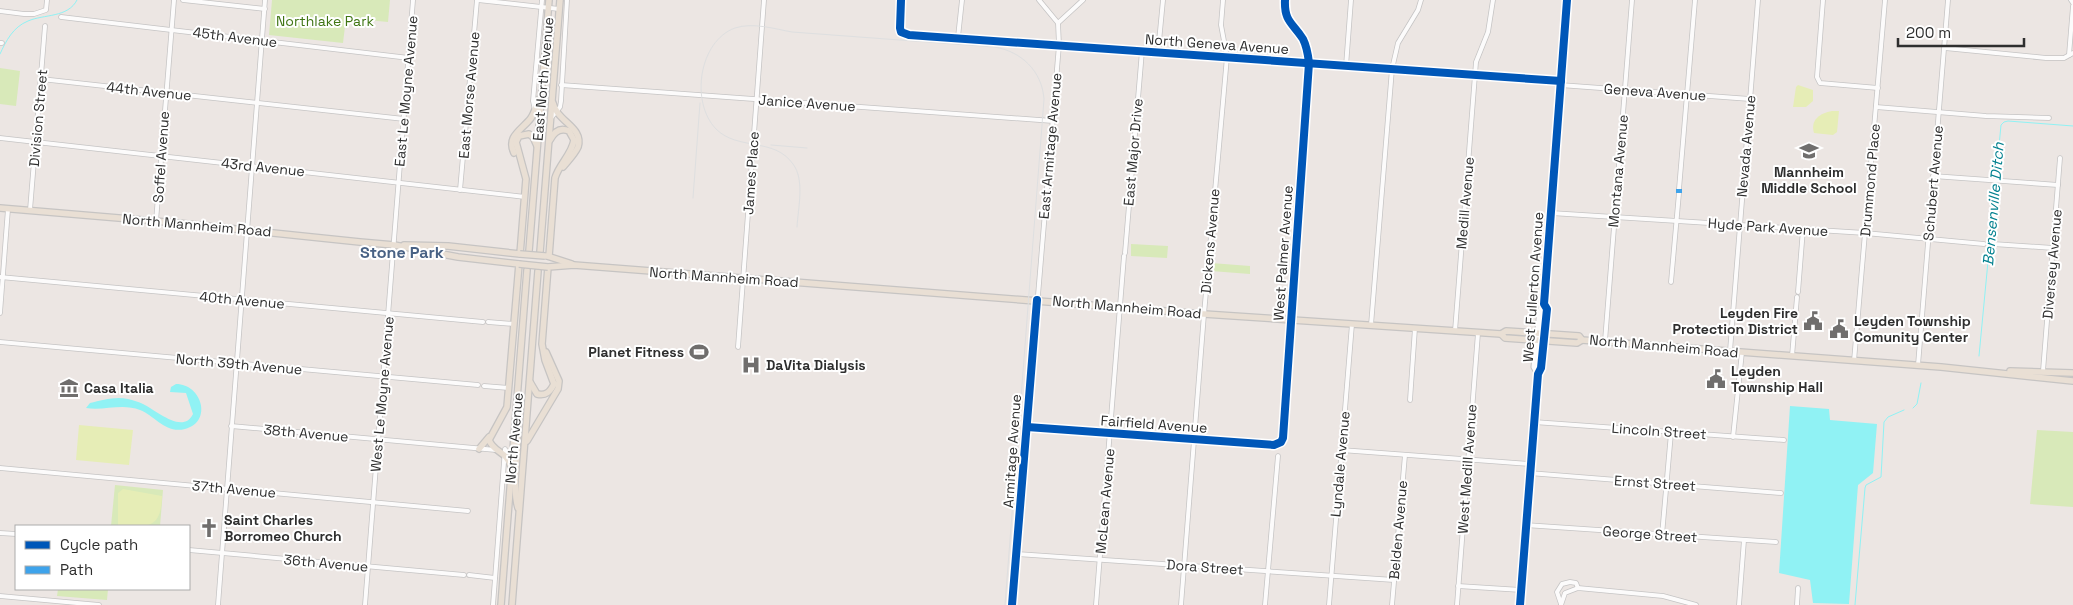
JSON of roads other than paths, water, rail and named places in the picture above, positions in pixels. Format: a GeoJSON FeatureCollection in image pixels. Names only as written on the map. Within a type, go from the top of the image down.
{"type":"FeatureCollection","features":[{"type":"Feature","properties":{"kind":"main road","name":"East North Avenue"},"geometry":{"type":"LineString","coordinates":[[529,251],[549,0]]}},
{"type":"Feature","properties":{"kind":"main road","name":"East North Avenue"},"geometry":{"type":"LineString","coordinates":[[550,120],[560,0]]}},
{"type":"Feature","properties":{"kind":"main road"},"geometry":{"type":"LineString","coordinates":[[526,173],[512,149],[511,142],[514,135],[531,118],[542,92]]}},
{"type":"Feature","properties":{"kind":"main road"},"geometry":{"type":"LineString","coordinates":[[552,98],[556,111],[576,131],[578,141],[575,152],[560,171],[554,187]]}},
{"type":"Feature","properties":{"kind":"main road"},"geometry":{"type":"LineString","coordinates":[[540,252],[550,120]]}},
{"type":"Feature","properties":{"kind":"main road"},"geometry":{"type":"LineString","coordinates":[[549,142],[556,131],[563,129],[569,131],[574,140],[572,148],[557,170],[549,256]]}},
{"type":"Feature","properties":{"kind":"main road"},"geometry":{"type":"LineString","coordinates":[[520,254],[526,173],[516,146],[517,139],[523,134],[529,134],[533,137],[537,146]]}},
{"type":"Feature","properties":{"kind":"main road","name":"North Mannheim Road"},"geometry":{"type":"LineString","coordinates":[[0,208],[156,221],[394,245],[448,246],[549,256],[574,265]]}},
{"type":"Feature","properties":{"kind":"main road","name":"North Mannheim Road"},"geometry":{"type":"LineString","coordinates":[[394,245],[458,257],[519,264],[574,265],[1204,314],[1478,333],[1501,334],[1506,330],[1578,336],[1582,340]]}},
{"type":"Feature","properties":{"kind":"main road"},"geometry":{"type":"LineString","coordinates":[[511,467],[503,451],[490,444],[489,437],[506,412],[510,388],[519,264]]}},
{"type":"Feature","properties":{"kind":"main road"},"geometry":{"type":"LineString","coordinates":[[530,382],[537,394],[543,395],[550,391],[554,384],[545,360],[542,344],[548,266]]}},
{"type":"Feature","properties":{"kind":"main road","name":"North Avenue"},"geometry":{"type":"LineString","coordinates":[[501,605],[527,270]]}},
{"type":"Feature","properties":{"kind":"main road","name":"North Avenue"},"geometry":{"type":"LineString","coordinates":[[512,605],[538,271]]}},
{"type":"Feature","properties":{"kind":"main road","name":"North Mannheim Road"},"geometry":{"type":"LineString","coordinates":[[1501,334],[1504,338],[1536,341],[1577,343],[1582,340],[1605,341],[1918,365],[2073,381]]}},
{"type":"Feature","properties":{"kind":"main road"},"geometry":{"type":"LineString","coordinates":[[524,448],[529,435],[558,389],[559,381],[542,344]]}},
{"type":"Feature","properties":{"kind":"main road","name":"North Mannheim Road"},"geometry":{"type":"LineString","coordinates":[[1986,372],[2043,371],[2073,373]]}},
{"type":"Feature","properties":{"kind":"main road"},"geometry":{"type":"LineString","coordinates":[[515,413],[519,444],[515,493],[519,512]]}},
{"type":"Feature","properties":{"kind":"main road"},"geometry":{"type":"LineString","coordinates":[[479,449],[492,433]]}},
{"type":"Feature","properties":{"kind":"main road"},"geometry":{"type":"LineString","coordinates":[[503,451],[509,447],[514,436]]}},
{"type":"Feature","properties":{"kind":"street"},"geometry":{"type":"LineString","coordinates":[[0,11],[34,14],[46,10],[47,0]]}},
{"type":"Feature","properties":{"kind":"street","name":"Soffel Avenue"},"geometry":{"type":"LineString","coordinates":[[156,221],[174,0]]}},
{"type":"Feature","properties":{"kind":"street"},"geometry":{"type":"LineString","coordinates":[[183,0],[265,9]]}},
{"type":"Feature","properties":{"kind":"street"},"geometry":{"type":"LineString","coordinates":[[218,605],[266,0]]}},
{"type":"Feature","properties":{"kind":"street","name":"East Le Moyne Avenue"},"geometry":{"type":"LineString","coordinates":[[399,183],[413,0]]}},
{"type":"Feature","properties":{"kind":"street"},"geometry":{"type":"LineString","coordinates":[[477,0],[566,10]]}},
{"type":"Feature","properties":{"kind":"street","name":"East Morse Avenue"},"geometry":{"type":"LineString","coordinates":[[460,190],[477,0]]}},
{"type":"Feature","properties":{"kind":"street","name":"East North Avenue"},"geometry":{"type":"LineString","coordinates":[[535,110],[533,101],[542,0]]}},
{"type":"Feature","properties":{"kind":"street","name":"East North Avenue"},"geometry":{"type":"LineString","coordinates":[[550,120],[560,107],[567,0]]}},
{"type":"Feature","properties":{"kind":"street","name":"James Place"},"geometry":{"type":"LineString","coordinates":[[738,347],[764,0]]}},
{"type":"Feature","properties":{"kind":"street","name":"North Geneva Avenue"},"geometry":{"type":"LineString","coordinates":[[901,0],[901,32],[909,35],[1475,75],[1560,83]]}},
{"type":"Feature","properties":{"kind":"street"},"geometry":{"type":"LineString","coordinates":[[958,38],[962,0]]}},
{"type":"Feature","properties":{"kind":"street"},"geometry":{"type":"LineString","coordinates":[[1039,0],[1058,23],[1083,0]]}},
{"type":"Feature","properties":{"kind":"street"},"geometry":{"type":"LineString","coordinates":[[1158,52],[1163,0]]}},
{"type":"Feature","properties":{"kind":"street","name":"Dickens Avenue"},"geometry":{"type":"LineString","coordinates":[[1181,605],[1227,57],[1221,25],[1223,0]]}},
{"type":"Feature","properties":{"kind":"street","name":"West Palmer Avenue"},"geometry":{"type":"LineString","coordinates":[[1279,443],[1283,438],[1309,63],[1308,50],[1304,41],[1285,14],[1285,0]]}},
{"type":"Feature","properties":{"kind":"street"},"geometry":{"type":"LineString","coordinates":[[1346,66],[1351,0]]}},
{"type":"Feature","properties":{"kind":"street"},"geometry":{"type":"LineString","coordinates":[[1371,325],[1392,69],[1398,43],[1418,10],[1421,0]]}},
{"type":"Feature","properties":{"kind":"street","name":"Medill Avenue"},"geometry":{"type":"LineString","coordinates":[[1454,331],[1475,75],[1478,54],[1492,18],[1493,0]]}},
{"type":"Feature","properties":{"kind":"street","name":"West Fullerton Avenue"},"geometry":{"type":"LineString","coordinates":[[1538,374],[1534,367],[1536,341],[1540,310],[1544,304],[1568,0]]}},
{"type":"Feature","properties":{"kind":"street","name":"Montana Avenue"},"geometry":{"type":"LineString","coordinates":[[1605,341],[1632,0]]}},
{"type":"Feature","properties":{"kind":"street"},"geometry":{"type":"LineString","coordinates":[[1671,282],[1695,0]]}},
{"type":"Feature","properties":{"kind":"street","name":"Nevada Avenue"},"geometry":{"type":"LineString","coordinates":[[1730,351],[1758,0]]}},
{"type":"Feature","properties":{"kind":"street"},"geometry":{"type":"LineString","coordinates":[[1823,0],[1817,77],[1820,83],[1878,88]]}},
{"type":"Feature","properties":{"kind":"street","name":"Drummond Place"},"geometry":{"type":"LineString","coordinates":[[1854,360],[1885,0]]}},
{"type":"Feature","properties":{"kind":"street","name":"Schubert Avenue"},"geometry":{"type":"LineString","coordinates":[[1918,365],[1948,0]]}},
{"type":"Feature","properties":{"kind":"street"},"geometry":{"type":"LineString","coordinates":[[1945,48],[2046,58],[2064,58],[2071,54],[2073,4],[2071,0]]}},
{"type":"Feature","properties":{"kind":"street","name":"45th Avenue"},"geometry":{"type":"LineString","coordinates":[[61,17],[409,58]]}},
{"type":"Feature","properties":{"kind":"street","name":"East Armitage Avenue"},"geometry":{"type":"LineString","coordinates":[[1037,300],[1059,45],[1058,23]]}},
{"type":"Feature","properties":{"kind":"street","name":"Division Street"},"geometry":{"type":"LineString","coordinates":[[30,210],[45,26]]}},
{"type":"Feature","properties":{"kind":"street","name":"East Major Drive"},"geometry":{"type":"LineString","coordinates":[[1120,307],[1142,51]]}},
{"type":"Feature","properties":{"kind":"street","name":"44th Avenue"},"geometry":{"type":"LineString","coordinates":[[41,79],[404,119]]}},
{"type":"Feature","properties":{"kind":"street","name":"Geneva Avenue"},"geometry":{"type":"LineString","coordinates":[[1560,83],[1750,99]]}},
{"type":"Feature","properties":{"kind":"street","name":"Janice Avenue"},"geometry":{"type":"LineString","coordinates":[[562,85],[1053,121]]}},
{"type":"Feature","properties":{"kind":"street"},"geometry":{"type":"LineString","coordinates":[[1876,107],[1939,113],[2049,118]]}},
{"type":"Feature","properties":{"kind":"street"},"geometry":{"type":"LineString","coordinates":[[535,110],[540,119]]}},
{"type":"Feature","properties":{"kind":"street","name":"43rd Avenue"},"geometry":{"type":"LineString","coordinates":[[0,138],[525,197]]}},
{"type":"Feature","properties":{"kind":"street","name":"Diversey Avenue"},"geometry":{"type":"LineString","coordinates":[[2043,371],[2060,158]]}},
{"type":"Feature","properties":{"kind":"street"},"geometry":{"type":"LineString","coordinates":[[1933,176],[2058,185]]}},
{"type":"Feature","properties":{"kind":"street","name":"West Le Moyne Avenue"},"geometry":{"type":"LineString","coordinates":[[365,605],[399,183]]}},
{"type":"Feature","properties":{"kind":"street"},"geometry":{"type":"LineString","coordinates":[[0,313],[1,277],[8,209]]}},
{"type":"Feature","properties":{"kind":"street","name":"Hyde Park Avenue"},"geometry":{"type":"LineString","coordinates":[[1551,213],[1865,233],[1984,244]]}},
{"type":"Feature","properties":{"kind":"street"},"geometry":{"type":"LineString","coordinates":[[1792,356],[1803,229]]}},
{"type":"Feature","properties":{"kind":"street"},"geometry":{"type":"LineString","coordinates":[[1994,244],[2053,248]]}},
{"type":"Feature","properties":{"kind":"street","name":"40th Avenue"},"geometry":{"type":"LineString","coordinates":[[1,277],[388,314],[514,324]]}},
{"type":"Feature","properties":{"kind":"street","name":"Armitage Avenue"},"geometry":{"type":"LineString","coordinates":[[1012,605],[1037,300]]}},
{"type":"Feature","properties":{"kind":"street","name":"West Fullerton Avenue"},"geometry":{"type":"LineString","coordinates":[[1520,605],[1538,374],[1541,368],[1547,309],[1544,304]]}},
{"type":"Feature","properties":{"kind":"street","name":"McLean Avenue"},"geometry":{"type":"LineString","coordinates":[[1096,605],[1120,307]]}},
{"type":"Feature","properties":{"kind":"street","name":"Lyndale Avenue"},"geometry":{"type":"LineString","coordinates":[[1329,605],[1352,324]]}},
{"type":"Feature","properties":{"kind":"street"},"geometry":{"type":"LineString","coordinates":[[1410,400],[1416,328]]}},
{"type":"Feature","properties":{"kind":"street","name":"West Medill Avenue"},"geometry":{"type":"LineString","coordinates":[[1457,605],[1478,333]]}},
{"type":"Feature","properties":{"kind":"street","name":"North 39th Avenue"},"geometry":{"type":"LineString","coordinates":[[0,342],[478,385]]}},
{"type":"Feature","properties":{"kind":"street"},"geometry":{"type":"LineString","coordinates":[[1733,436],[1742,352]]}},
{"type":"Feature","properties":{"kind":"street"},"geometry":{"type":"LineString","coordinates":[[484,386],[510,388]]}},
{"type":"Feature","properties":{"kind":"street","name":"Lincoln Street"},"geometry":{"type":"LineString","coordinates":[[1534,422],[1784,440]]}},
{"type":"Feature","properties":{"kind":"street","name":"38th Avenue"},"geometry":{"type":"LineString","coordinates":[[231,426],[503,451]]}},
{"type":"Feature","properties":{"kind":"street","name":"Fairfield Avenue"},"geometry":{"type":"LineString","coordinates":[[1027,427],[1194,440],[1274,445],[1279,443]]}},
{"type":"Feature","properties":{"kind":"street"},"geometry":{"type":"LineString","coordinates":[[1662,535],[1671,432]]}},
{"type":"Feature","properties":{"kind":"street"},"geometry":{"type":"LineString","coordinates":[[1341,450],[1530,464]]}},
{"type":"Feature","properties":{"kind":"street","name":"North Avenue"},"geometry":{"type":"LineString","coordinates":[[493,605],[503,451]]}},
{"type":"Feature","properties":{"kind":"street","name":"Belden Avenue"},"geometry":{"type":"LineString","coordinates":[[1392,605],[1404,455]]}},
{"type":"Feature","properties":{"kind":"street"},"geometry":{"type":"LineString","coordinates":[[1265,605],[1278,456]]}},
{"type":"Feature","properties":{"kind":"street","name":"37th Avenue"},"geometry":{"type":"LineString","coordinates":[[0,468],[468,511]]}},
{"type":"Feature","properties":{"kind":"street","name":"Ernst Street"},"geometry":{"type":"LineString","coordinates":[[1529,474],[1781,493]]}},
{"type":"Feature","properties":{"kind":"street","name":"George Street"},"geometry":{"type":"LineString","coordinates":[[1525,525],[1776,542]]}},
{"type":"Feature","properties":{"kind":"street"},"geometry":{"type":"LineString","coordinates":[[0,533],[15,534]]}},
{"type":"Feature","properties":{"kind":"street"},"geometry":{"type":"LineString","coordinates":[[1739,605],[1744,540]]}},
{"type":"Feature","properties":{"kind":"street","name":"36th Avenue"},"geometry":{"type":"LineString","coordinates":[[190,550],[464,574]]}},
{"type":"Feature","properties":{"kind":"street","name":"Dora Street"},"geometry":{"type":"LineString","coordinates":[[1017,554],[1394,580]]}},
{"type":"Feature","properties":{"kind":"street"},"geometry":{"type":"LineString","coordinates":[[469,575],[495,578]]}},
{"type":"Feature","properties":{"kind":"street"},"geometry":{"type":"LineString","coordinates":[[1561,605],[1557,592],[1562,584],[1576,583],[1578,588]]}},
{"type":"Feature","properties":{"kind":"street"},"geometry":{"type":"LineString","coordinates":[[1458,586],[1521,590]]}},
{"type":"Feature","properties":{"kind":"street"},"geometry":{"type":"LineString","coordinates":[[1561,605],[1565,593],[1578,588],[1663,596],[1696,605]]}},
{"type":"Feature","properties":{"kind":"street"},"geometry":{"type":"LineString","coordinates":[[1796,605],[1798,588]]}},
{"type":"Feature","properties":{"kind":"street"},"geometry":{"type":"LineString","coordinates":[[0,596],[99,605]]}},
{"type":"Feature","properties":{"kind":"water"},"geometry":{"type":"Polygon","coordinates":[[[176,384],[192,390],[198,396],[201,404],[199,419],[194,425],[185,429],[178,430],[166,427],[140,410],[133,408],[86,408],[90,403],[123,398],[141,403],[176,422],[183,422],[189,420],[193,414],[186,393],[170,392],[171,387],[176,384]]]}},
{"type":"Feature","properties":{"kind":"water"},"geometry":{"type":"Polygon","coordinates":[[[1790,406],[1829,409],[1830,420],[1877,424],[1873,473],[1858,485],[1849,604],[1813,603],[1810,580],[1779,573],[1790,406]]]}},
{"type":"Feature","properties":{"kind":"waterway"},"geometry":{"type":"LineString","coordinates":[[0,54],[18,27],[34,19],[62,13],[73,6],[77,0]]}},
{"type":"Feature","properties":{"kind":"waterway","name":"Bensenville Ditch"},"geometry":{"type":"LineString","coordinates":[[1979,356],[2001,125],[2008,121],[2073,126]]}},
{"type":"Feature","properties":{"kind":"waterway","name":"Bensenville Ditch"},"geometry":{"type":"LineString","coordinates":[[1913,408],[1917,404],[1921,383]]}},
{"type":"Feature","properties":{"kind":"waterway","name":"Bensenville Ditch"},"geometry":{"type":"LineString","coordinates":[[1855,605],[1865,488],[1866,485],[1881,477],[1884,422],[1888,417],[1904,410]]}},
{"type":"Feature","properties":{"kind":"railway"},"geometry":{"type":"LineString","coordinates":[[797,227],[800,186],[797,171],[793,164],[776,150],[725,136],[716,129],[708,117],[703,104],[701,89],[702,73],[713,45],[723,35],[742,26],[756,26],[792,32],[994,47],[1013,53],[1034,71],[1039,80],[1044,99],[1005,605]]}},
{"type":"Feature","properties":{"kind":"railway"},"geometry":{"type":"LineString","coordinates":[[693,198],[700,103]]}},
{"type":"Feature","properties":{"kind":"railway"},"geometry":{"type":"LineString","coordinates":[[771,145],[807,148]]}},
{"type":"Feature","properties":{"kind":"place","name":"Mannheim Middle School"},"geometry":{"type":"Point","coordinates":[1809,151]}},
{"type":"Feature","properties":{"kind":"place","name":"Leyden Fire Protection District"},"geometry":{"type":"Point","coordinates":[1813,321]}},
{"type":"Feature","properties":{"kind":"place","name":"Leyden Township Comunity Center"},"geometry":{"type":"Point","coordinates":[1839,329]}},
{"type":"Feature","properties":{"kind":"place","name":"Planet Fitness"},"geometry":{"type":"Point","coordinates":[699,352]}},
{"type":"Feature","properties":{"kind":"place","name":"DaVita Dialysis"},"geometry":{"type":"Point","coordinates":[751,365]}},
{"type":"Feature","properties":{"kind":"place","name":"Leyden Township Hall"},"geometry":{"type":"Point","coordinates":[1716,379]}},
{"type":"Feature","properties":{"kind":"place","name":"Casa Italia"},"geometry":{"type":"Point","coordinates":[69,388]}},
{"type":"Feature","properties":{"kind":"place","name":"Saint Charles Borromeo Church"},"geometry":{"type":"Point","coordinates":[209,528]}},
{"type":"Feature","properties":{"kind":"district","name":"Stone Park"},"geometry":{"type":"Point","coordinates":[402,252]}},
{"type":"Feature","properties":{"kind":"park label","name":"Northlake Park"},"geometry":{"type":"Point","coordinates":[325,21]}}]}
